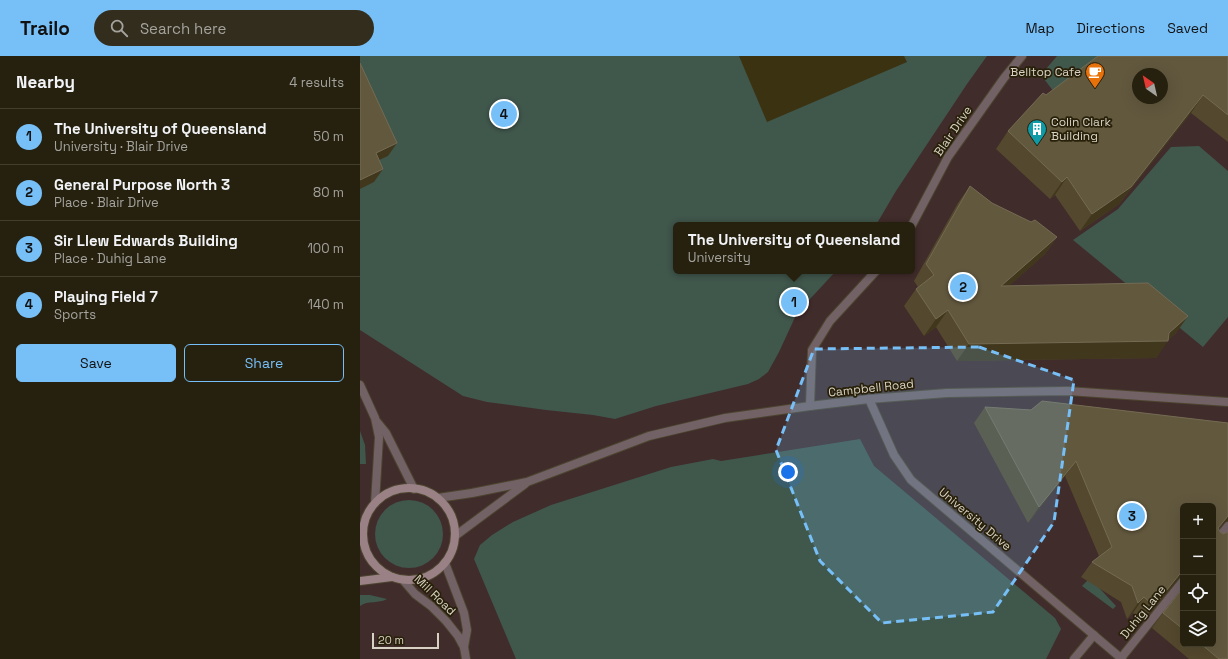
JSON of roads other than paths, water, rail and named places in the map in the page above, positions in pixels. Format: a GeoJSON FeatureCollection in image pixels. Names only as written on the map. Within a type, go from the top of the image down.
{"type":"FeatureCollection","features":[{"type":"Feature","properties":{"kind":"street","name":"Blair Drive"},"geometry":{"type":"LineString","coordinates":[[914,222],[948,157],[1004,78],[1022,56]]}},
{"type":"Feature","properties":{"kind":"street"},"geometry":{"type":"LineString","coordinates":[[810,406],[812,350],[830,321],[873,274]]}},
{"type":"Feature","properties":{"kind":"street"},"geometry":{"type":"LineString","coordinates":[[360,385],[374,418],[379,437],[375,503]]}},
{"type":"Feature","properties":{"kind":"street","name":"Campbell Road"},"geometry":{"type":"LineString","coordinates":[[438,498],[527,482],[649,436],[725,418],[810,406],[869,399],[947,393],[1068,391],[1228,402]]}},
{"type":"Feature","properties":{"kind":"street","name":"University Drive"},"geometry":{"type":"LineString","coordinates":[[869,399],[894,455],[911,480],[1121,659]]}},
{"type":"Feature","properties":{"kind":"street"},"geometry":{"type":"LineString","coordinates":[[374,418],[386,433],[414,488]]}},
{"type":"Feature","properties":{"kind":"street","name":"Campbell Road"},"geometry":{"type":"LineString","coordinates":[[455,536],[527,482]]}},
{"type":"Feature","properties":{"kind":"street"},"geometry":{"type":"LineString","coordinates":[[414,488],[427,492],[438,498],[448,509],[454,522],[455,536],[452,550],[445,563],[433,574],[418,579],[403,580],[382,572],[371,561],[365,547],[362,533],[367,516],[375,503],[386,494],[400,489],[414,488]]}},
{"type":"Feature","properties":{"kind":"street"},"geometry":{"type":"LineString","coordinates":[[1216,540],[1228,526]]}},
{"type":"Feature","properties":{"kind":"street","name":"Mill Road"},"geometry":{"type":"LineString","coordinates":[[445,563],[464,613],[466,630],[464,647],[466,659]]}},
{"type":"Feature","properties":{"kind":"street"},"geometry":{"type":"LineString","coordinates":[[360,581],[392,577]]}},
{"type":"Feature","properties":{"kind":"street","name":"Mill Road"},"geometry":{"type":"LineString","coordinates":[[403,580],[415,594],[431,606],[446,621],[458,636],[464,647]]}},
{"type":"Feature","properties":{"kind":"street","name":"Duhig Lane"},"geometry":{"type":"LineString","coordinates":[[1121,659],[1180,585]]}},
{"type":"Feature","properties":{"kind":"street"},"geometry":{"type":"LineString","coordinates":[[1074,659],[1094,636]]}},
{"type":"Feature","properties":{"kind":"place","name":"Belltop Cafe"},"geometry":{"type":"Point","coordinates":[1095,89]}},
{"type":"Feature","properties":{"kind":"place","name":"Playing Field 7"},"geometry":{"type":"Point","coordinates":[504,114]}},
{"type":"Feature","properties":{"kind":"place","name":"Colin Clark Building"},"geometry":{"type":"Point","coordinates":[1037,146]}},
{"type":"Feature","properties":{"kind":"place","name":"General Purpose North 3"},"geometry":{"type":"Point","coordinates":[963,287]}},
{"type":"Feature","properties":{"kind":"place","name":"The University of Queensland"},"geometry":{"type":"Point","coordinates":[794,302]}},
{"type":"Feature","properties":{"kind":"place","name":"Sir Llew Edwards Building"},"geometry":{"type":"Point","coordinates":[1132,516]}}]}
